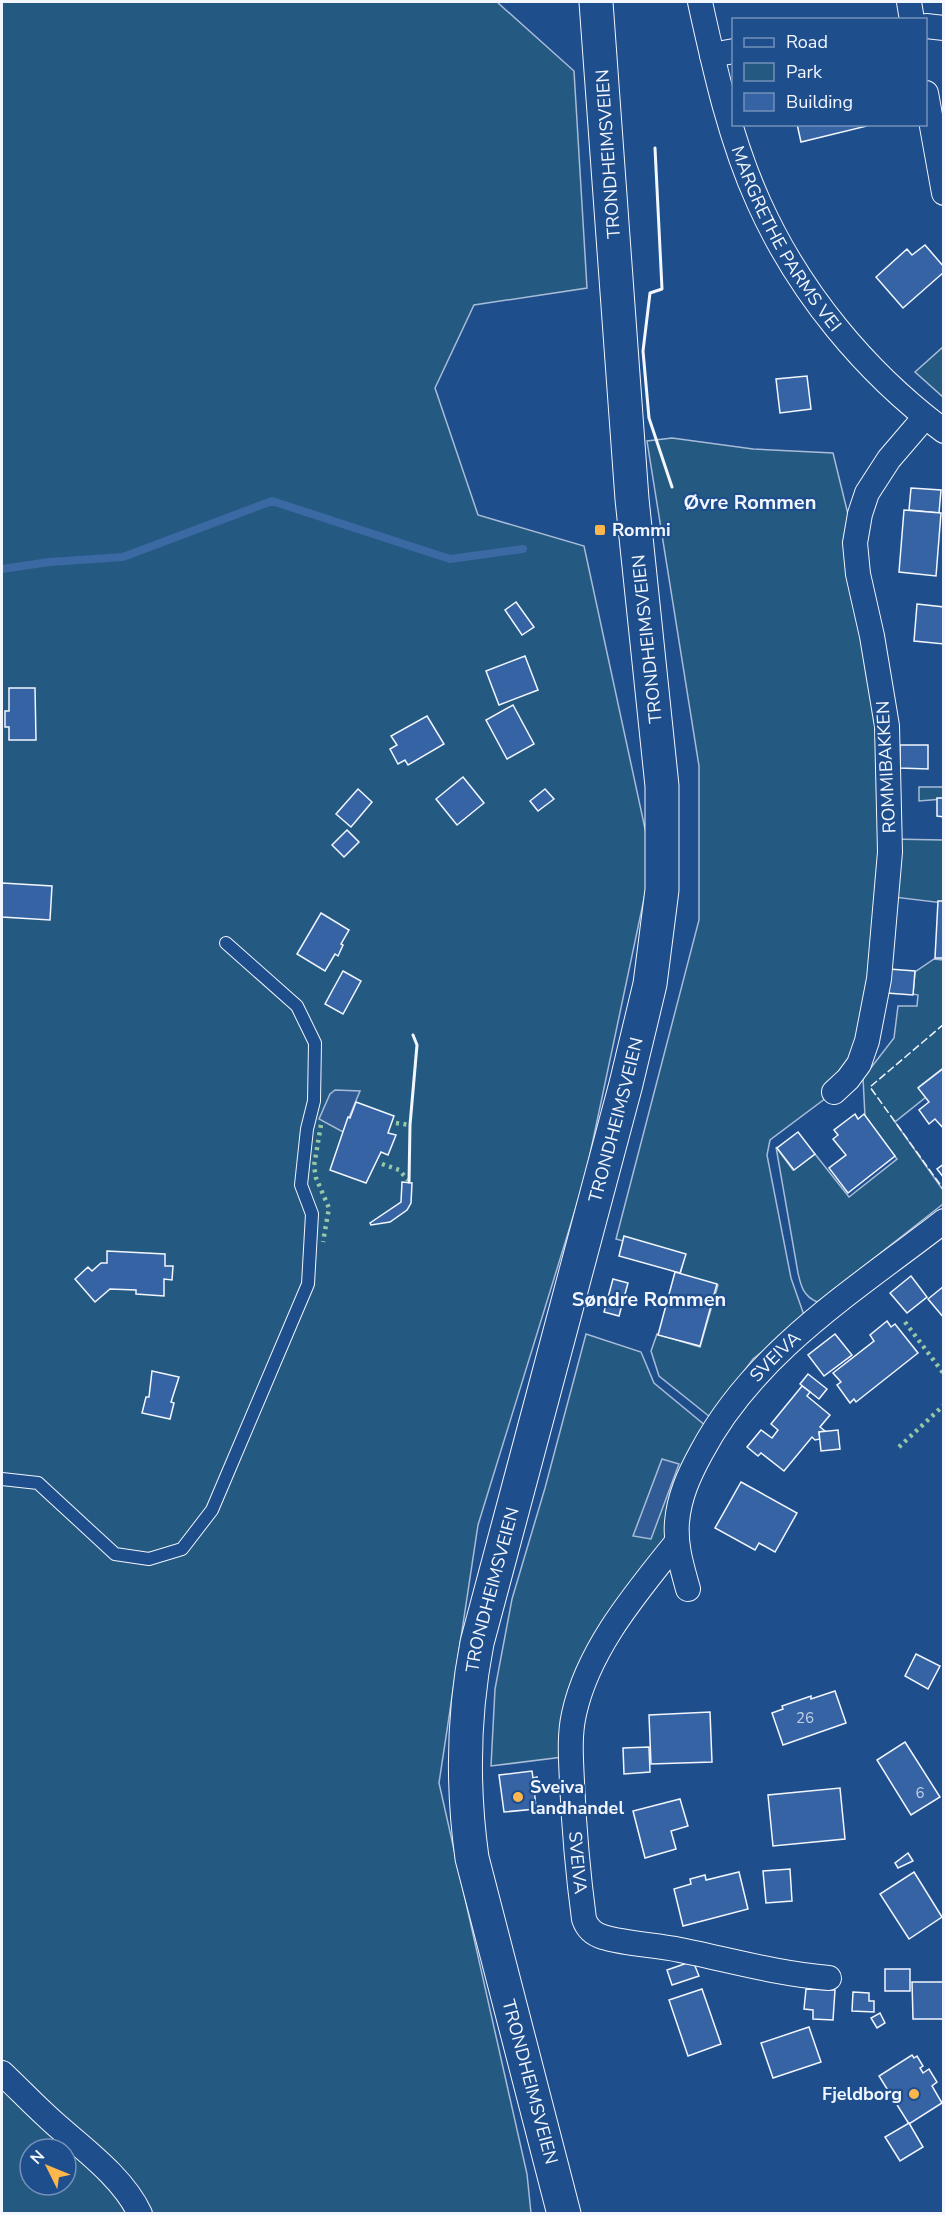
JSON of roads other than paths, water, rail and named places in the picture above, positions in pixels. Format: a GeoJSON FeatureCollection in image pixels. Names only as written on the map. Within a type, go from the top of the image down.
{"type":"FeatureCollection","features":[{"type":"Feature","properties":{"kind":"highway","name":"TRONDHEIMSVEIEN"},"geometry":{"type":"LineString","coordinates":[[564,2214],[472,1858],[468,1828],[465,1753],[467,1705],[477,1643],[626,1084],[650,984],[662,890],[662,786],[632,498],[596,2]]}},
{"type":"Feature","properties":{"kind":"street","name":"MARGRETHE PARMS VEI"},"geometry":{"type":"LineString","coordinates":[[700,2],[723,53],[722,95],[740,153],[759,202],[779,243],[802,281],[849,342],[872,368],[934,424]]}},
{"type":"Feature","properties":{"kind":"street"},"geometry":{"type":"LineString","coordinates":[[909,2],[912,18]]}},
{"type":"Feature","properties":{"kind":"street"},"geometry":{"type":"LineString","coordinates":[[927,26],[944,28]]}},
{"type":"Feature","properties":{"kind":"street"},"geometry":{"type":"LineString","coordinates":[[927,99],[944,193]]}},
{"type":"Feature","properties":{"kind":"street","name":"ROMMIBAKKEN"},"geometry":{"type":"LineString","coordinates":[[834,1092],[859,1064],[867,1041],[879,979],[890,852],[887,726],[872,636],[858,574],[855,543],[860,514],[867,493],[889,459],[934,424]]}},
{"type":"Feature","properties":{"kind":"street","name":"SVEIVA"},"geometry":{"type":"LineString","coordinates":[[688,1589],[676,1543],[679,1502],[689,1476],[714,1429],[749,1383],[789,1342],[944,1221]]}},
{"type":"Feature","properties":{"kind":"street","name":"SVEIVA"},"geometry":{"type":"LineString","coordinates":[[676,1543],[623,1612],[604,1642],[579,1695],[574,1715],[571,1734],[573,1806],[584,1919],[587,1926],[603,1937],[671,1948],[784,1973],[829,1978]]}},
{"type":"Feature","properties":{"kind":"street"},"geometry":{"type":"LineString","coordinates":[[2,2073],[100,2162],[136,2205],[140,2214]]}},
{"type":"Feature","properties":{"kind":"lane"},"geometry":{"type":"LineString","coordinates":[[2,1479],[38,1483],[115,1554],[149,1559],[182,1549],[212,1510],[308,1284],[312,1214],[301,1185],[306,1129],[314,1101],[315,1043],[297,1006],[226,943]]}},
{"type":"Feature","properties":{"kind":"waterway"},"geometry":{"type":"LineString","coordinates":[[2,569],[49,562],[123,557],[272,501],[450,559],[523,549]]}},
{"type":"Feature","properties":{"kind":"place","name":"Rommi"},"geometry":{"type":"Point","coordinates":[600,530]}},
{"type":"Feature","properties":{"kind":"place","name":"Sveiva landhandel"},"geometry":{"type":"Point","coordinates":[518,1797]}},
{"type":"Feature","properties":{"kind":"place","name":"Fjeldborg"},"geometry":{"type":"Point","coordinates":[914,2094]}},
{"type":"Feature","properties":{"kind":"district","name":"Øvre Rommen"},"geometry":{"type":"Point","coordinates":[750,502]}},
{"type":"Feature","properties":{"kind":"district","name":"Søndre Rommen"},"geometry":{"type":"Point","coordinates":[649,1299]}}]}
